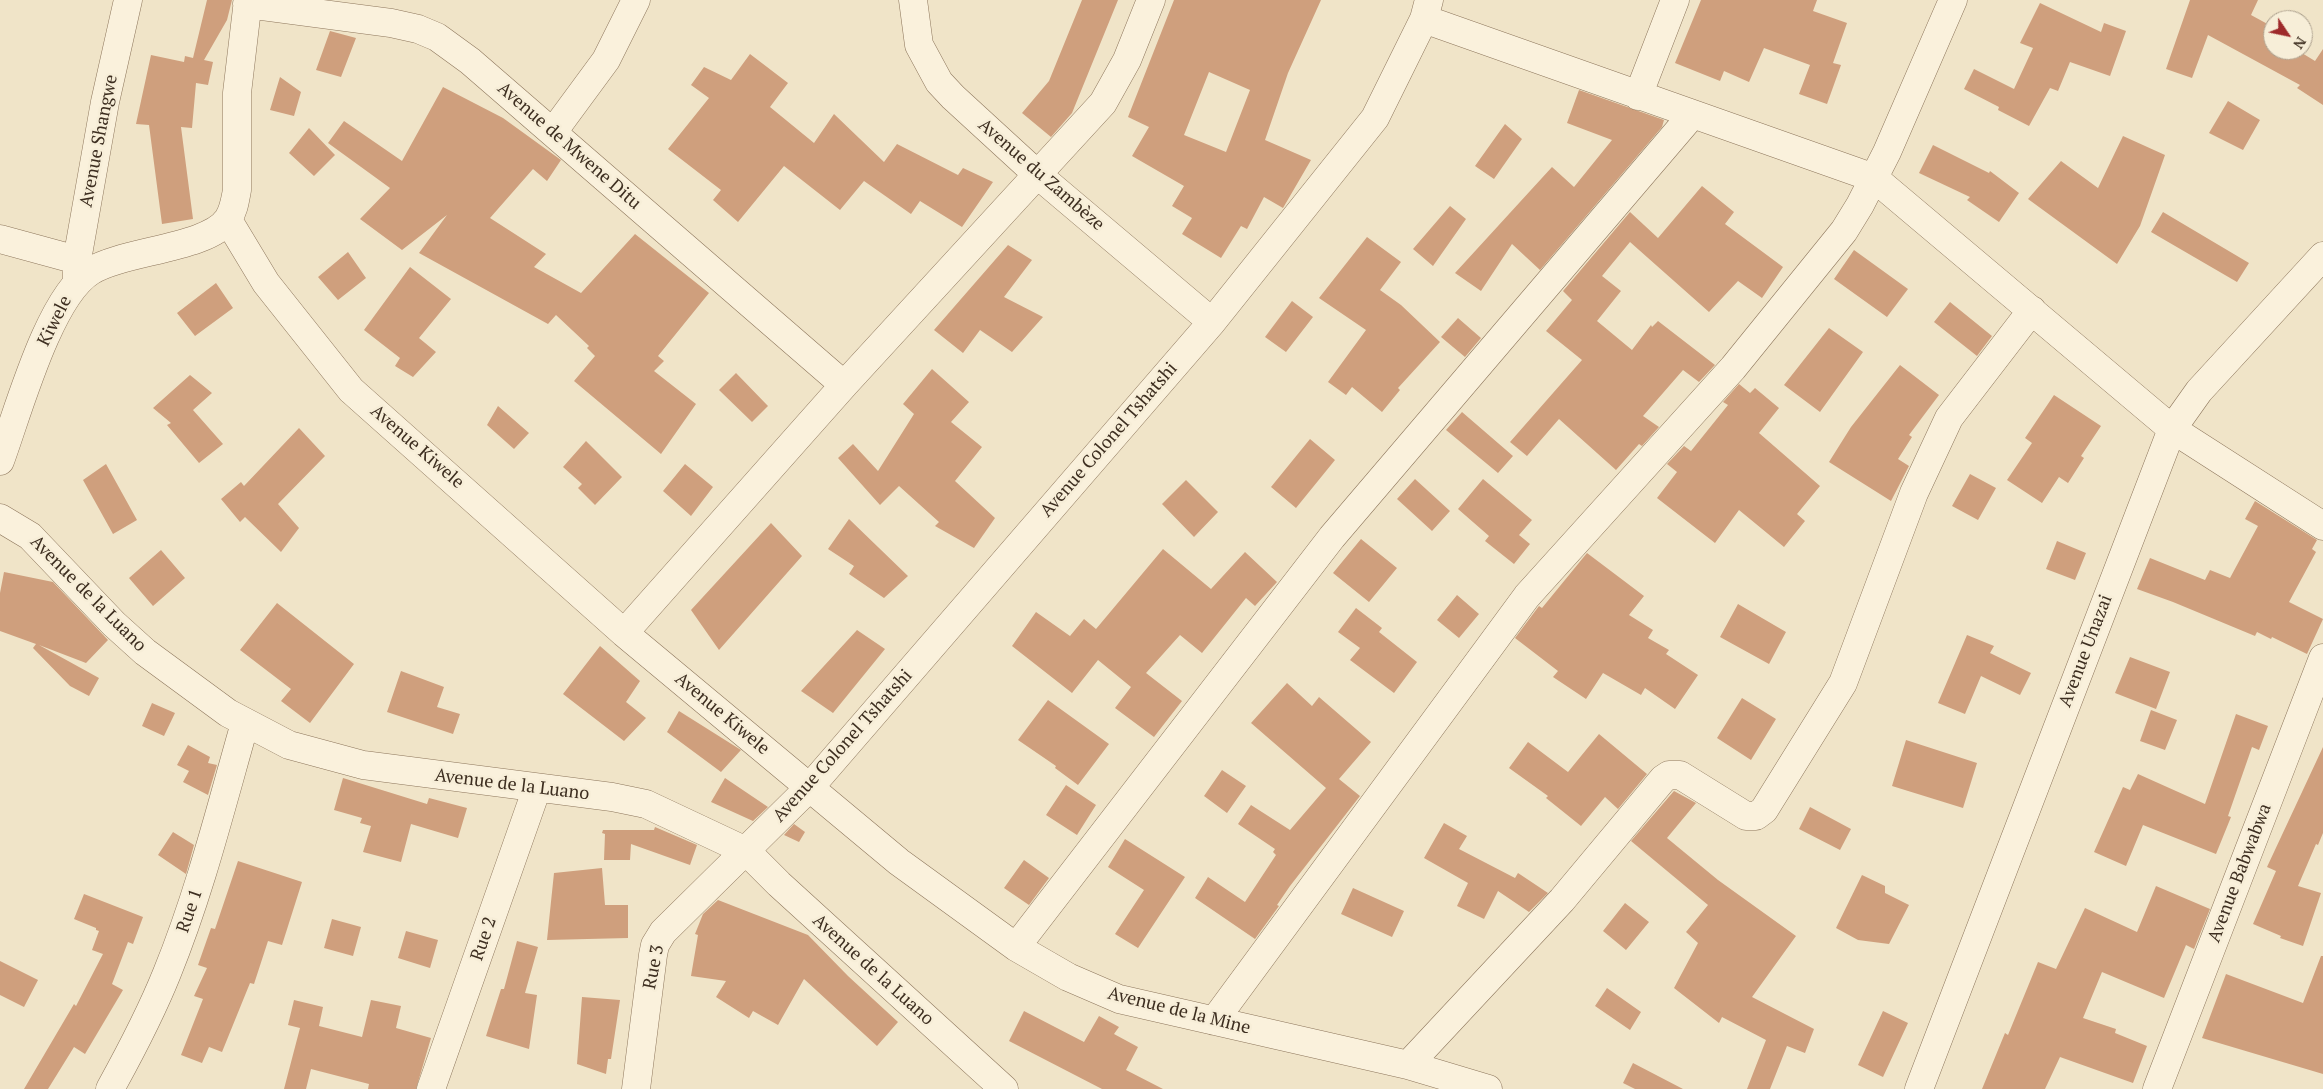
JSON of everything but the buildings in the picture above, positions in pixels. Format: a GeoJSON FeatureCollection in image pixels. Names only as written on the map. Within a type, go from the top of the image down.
{"type":"FeatureCollection","features":[{"type":"Feature","properties":{"kind":"street","name":"Avenue Shangwe"},"geometry":{"type":"LineString","coordinates":[[77,272],[106,102],[128,0]]}},
{"type":"Feature","properties":{"kind":"street"},"geometry":{"type":"LineString","coordinates":[[553,132],[606,60],[636,0]]}},
{"type":"Feature","properties":{"kind":"street","name":"Avenue du Zambèze"},"geometry":{"type":"LineString","coordinates":[[913,0],[919,45],[939,82],[1038,175],[1212,322]]}},
{"type":"Feature","properties":{"kind":"street"},"geometry":{"type":"LineString","coordinates":[[624,633],[844,385],[1103,103],[1127,60],[1151,0]]}},
{"type":"Feature","properties":{"kind":"street"},"geometry":{"type":"LineString","coordinates":[[1638,96],[1676,0]]}},
{"type":"Feature","properties":{"kind":"street"},"geometry":{"type":"LineString","coordinates":[[1214,1021],[1527,596],[1733,368],[1844,231],[1874,178],[1905,114],[1953,0]]}},
{"type":"Feature","properties":{"kind":"street"},"geometry":{"type":"LineString","coordinates":[[228,220],[234,206],[237,190],[237,93],[247,2]]}},
{"type":"Feature","properties":{"kind":"street","name":"Avenue de Mwene Ditu"},"geometry":{"type":"LineString","coordinates":[[247,2],[391,23],[418,29],[436,36],[470,60],[844,385]]}},
{"type":"Feature","properties":{"kind":"street"},"geometry":{"type":"LineString","coordinates":[[1426,9],[1638,96],[1874,178],[2172,429],[2323,526]]}},
{"type":"Feature","properties":{"kind":"street","name":"Avenue Colonel Tshatshi"},"geometry":{"type":"LineString","coordinates":[[746,851],[810,787],[1212,322],[1375,118],[1426,9]]}},
{"type":"Feature","properties":{"kind":"street"},"geometry":{"type":"LineString","coordinates":[[1016,947],[1332,538],[1692,115]]}},
{"type":"Feature","properties":{"kind":"street","name":"Kiwele"},"geometry":{"type":"LineString","coordinates":[[0,460],[48,330],[77,272],[90,271],[106,262],[172,247],[214,231],[228,220]]}},
{"type":"Feature","properties":{"kind":"street","name":"Avenue Kiwele"},"geometry":{"type":"LineString","coordinates":[[228,220],[266,283],[351,390],[624,633],[810,787]]}},
{"type":"Feature","properties":{"kind":"street"},"geometry":{"type":"LineString","coordinates":[[0,240],[77,272]]}},
{"type":"Feature","properties":{"kind":"street","name":"Avenue Unazai"},"geometry":{"type":"LineString","coordinates":[[1919,1089],[2172,429],[2199,391],[2323,256]]}},
{"type":"Feature","properties":{"kind":"street"},"geometry":{"type":"LineString","coordinates":[[1408,1065],[1562,900],[1663,780],[1670,775],[1680,775],[1746,816],[1756,816],[1764,810],[1844,683],[1914,493],[1949,418],[2032,310]]}},
{"type":"Feature","properties":{"kind":"street","name":"Avenue de la Luano"},"geometry":{"type":"LineString","coordinates":[[0,518],[30,536],[114,624],[145,652],[228,713],[289,745],[364,765],[612,797],[646,804],[746,851],[779,884],[1004,1089]]}},
{"type":"Feature","properties":{"kind":"street","name":"Avenue Babwabwa"},"geometry":{"type":"LineString","coordinates":[[2156,1089],[2323,658]]}},
{"type":"Feature","properties":{"kind":"street","name":"Rue 1"},"geometry":{"type":"LineString","coordinates":[[110,1089],[163,983],[184,929],[207,859],[245,723]]}},
{"type":"Feature","properties":{"kind":"street","name":"Avenue de la Mine"},"geometry":{"type":"LineString","coordinates":[[810,787],[899,862],[1016,947],[1068,977],[1119,999],[1408,1065],[1488,1089]]}},
{"type":"Feature","properties":{"kind":"street","name":"Rue 2"},"geometry":{"type":"LineString","coordinates":[[431,1089],[537,788]]}},
{"type":"Feature","properties":{"kind":"street","name":"Rue 3"},"geometry":{"type":"LineString","coordinates":[[636,1089],[655,945],[669,924],[746,851]]}}]}
